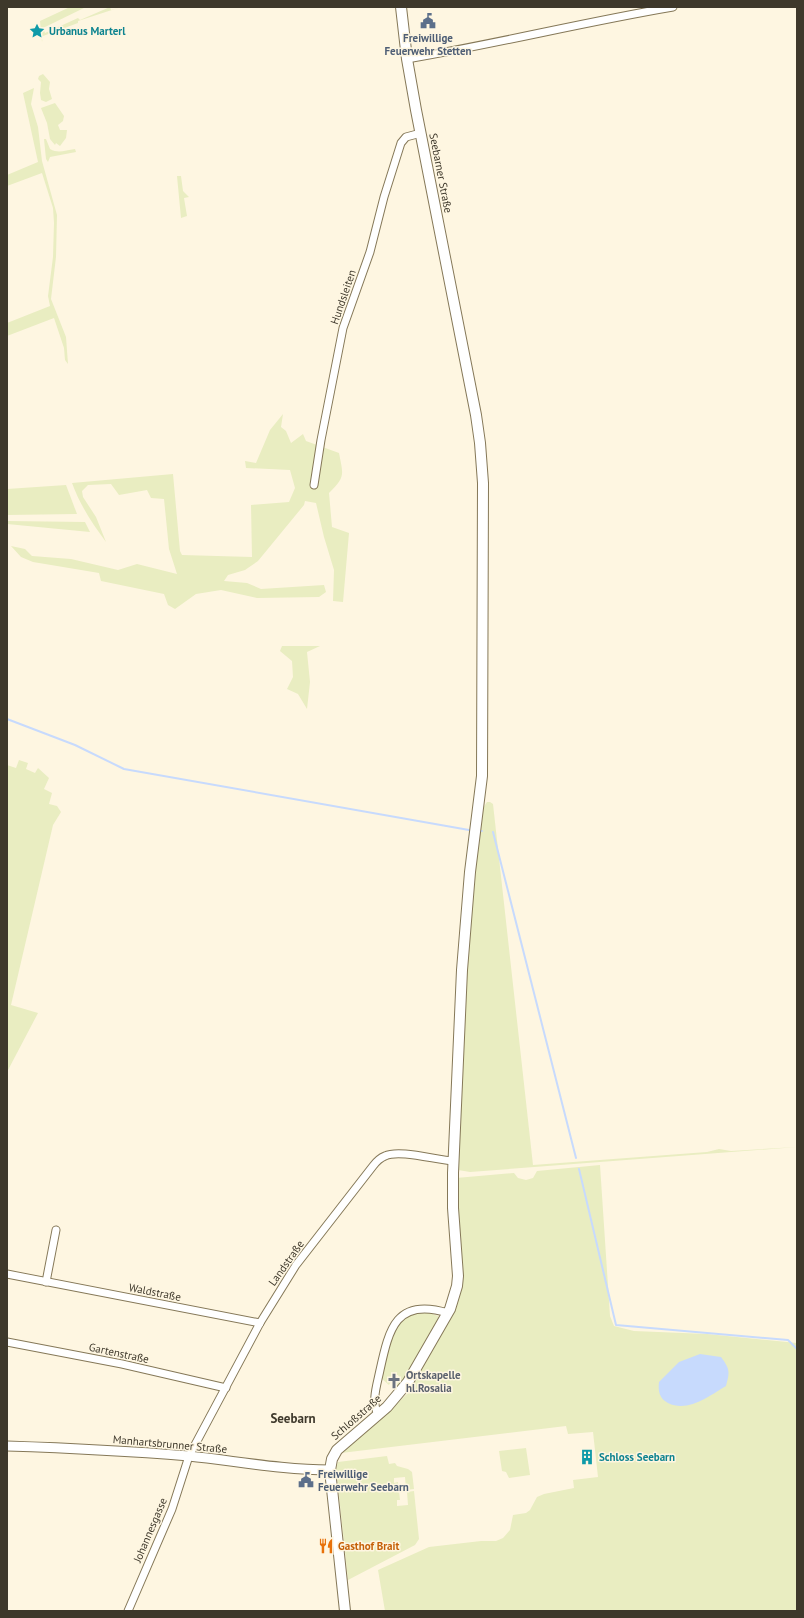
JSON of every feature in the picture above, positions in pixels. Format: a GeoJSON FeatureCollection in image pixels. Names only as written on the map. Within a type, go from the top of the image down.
{"type":"FeatureCollection","features":[{"type":"Feature","properties":{"kind":"main road","name":"Seebarner Straße"},"geometry":{"type":"LineString","coordinates":[[401,7],[407,58],[462,342],[478,431],[483,476],[482,776],[470,872],[462,970],[454,1161]]}},
{"type":"Feature","properties":{"kind":"main road","name":"Schloßstraße"},"geometry":{"type":"LineString","coordinates":[[346,1611],[330,1470],[332,1459],[337,1450],[378,1415],[405,1387],[448,1313],[458,1282],[453,1208],[454,1161]]}},
{"type":"Feature","properties":{"kind":"street"},"geometry":{"type":"LineString","coordinates":[[407,58],[493,43],[673,7]]}},
{"type":"Feature","properties":{"kind":"street","name":"Hundsleiten"},"geometry":{"type":"LineString","coordinates":[[314,485],[320,440],[343,328],[370,252],[384,197],[402,143],[406,137],[421,133]]}},
{"type":"Feature","properties":{"kind":"street","name":"Landstraße"},"geometry":{"type":"LineString","coordinates":[[189,1456],[260,1323],[296,1265],[376,1161],[385,1156],[399,1153],[454,1161]]}},
{"type":"Feature","properties":{"kind":"street"},"geometry":{"type":"LineString","coordinates":[[46,1282],[56,1230]]}},
{"type":"Feature","properties":{"kind":"street","name":"Waldstraße"},"geometry":{"type":"LineString","coordinates":[[7,1274],[260,1323]]}},
{"type":"Feature","properties":{"kind":"street"},"geometry":{"type":"LineString","coordinates":[[378,1415],[375,1406],[375,1393],[385,1346],[394,1324],[404,1314],[415,1310],[435,1310],[448,1313]]}},
{"type":"Feature","properties":{"kind":"street","name":"Gartenstraße"},"geometry":{"type":"LineString","coordinates":[[7,1342],[122,1364],[226,1388]]}},
{"type":"Feature","properties":{"kind":"street","name":"Manhartsbrunner Straße"},"geometry":{"type":"LineString","coordinates":[[7,1446],[121,1451],[189,1456],[302,1469],[330,1470]]}},
{"type":"Feature","properties":{"kind":"street","name":"Johannesgasse"},"geometry":{"type":"LineString","coordinates":[[128,1611],[172,1509],[189,1456]]}},
{"type":"Feature","properties":{"kind":"green space"},"geometry":{"type":"Polygon","coordinates":[[[70,7],[86,7],[43,28],[45,33],[78,18],[80,20],[110,7],[111,10],[121,7],[78,21],[78,23],[43,36],[42,42],[40,21],[70,7]]]}},
{"type":"Feature","properties":{"kind":"green space"},"geometry":{"type":"Polygon","coordinates":[[[43,74],[50,82],[49,89],[52,99],[46,102],[41,100],[41,82],[38,79],[39,76],[43,74]]]}},
{"type":"Feature","properties":{"kind":"green space"},"geometry":{"type":"Polygon","coordinates":[[[34,88],[31,104],[38,127],[42,161],[57,215],[56,257],[51,299],[66,337],[68,364],[65,360],[64,348],[54,318],[7,336],[7,323],[50,306],[48,296],[53,257],[54,223],[53,208],[42,173],[7,186],[7,175],[38,162],[23,93],[34,88]]]}},
{"type":"Feature","properties":{"kind":"green space"},"geometry":{"type":"Polygon","coordinates":[[[55,103],[64,116],[63,121],[58,125],[60,130],[67,130],[66,138],[60,146],[56,143],[55,145],[50,139],[47,123],[41,108],[55,103]]]}},
{"type":"Feature","properties":{"kind":"green space"},"geometry":{"type":"Polygon","coordinates":[[[44,139],[46,139],[50,149],[59,151],[75,149],[76,152],[50,157],[48,162],[46,159],[44,139]]]}},
{"type":"Feature","properties":{"kind":"green space"},"geometry":{"type":"Polygon","coordinates":[[[177,176],[181,176],[183,191],[189,197],[184,198],[187,216],[181,218],[177,176]]]}},
{"type":"Feature","properties":{"kind":"green space"},"geometry":{"type":"Polygon","coordinates":[[[283,414],[281,427],[286,431],[291,443],[303,434],[306,441],[339,453],[342,466],[341,479],[329,493],[332,527],[349,533],[343,602],[333,601],[334,570],[316,503],[305,501],[304,505],[258,561],[245,570],[228,575],[224,581],[247,583],[261,589],[324,585],[326,592],[319,597],[257,598],[221,590],[196,594],[175,609],[168,605],[164,594],[101,581],[99,573],[33,562],[21,557],[11,546],[25,549],[32,556],[71,559],[118,570],[137,564],[177,574],[169,549],[164,499],[151,498],[147,490],[119,495],[111,484],[88,485],[82,491],[83,497],[96,517],[106,542],[87,514],[72,483],[173,474],[180,551],[182,555],[252,557],[251,505],[289,502],[295,488],[290,470],[246,468],[245,461],[256,463],[270,430],[283,414]]]}},
{"type":"Feature","properties":{"kind":"green space"},"geometry":{"type":"Polygon","coordinates":[[[66,485],[77,514],[7,515],[7,489],[66,485]]]}},
{"type":"Feature","properties":{"kind":"green space"},"geometry":{"type":"Polygon","coordinates":[[[7,521],[85,522],[90,532],[7,524],[7,521]]]}},
{"type":"Feature","properties":{"kind":"green space"},"geometry":{"type":"Polygon","coordinates":[[[282,646],[320,646],[307,652],[310,682],[307,709],[298,694],[287,689],[293,677],[292,661],[280,651],[282,646]]]}},
{"type":"Feature","properties":{"kind":"green space"},"geometry":{"type":"Polygon","coordinates":[[[19,760],[28,763],[26,769],[35,773],[38,768],[49,778],[44,789],[52,793],[49,804],[57,806],[61,812],[53,825],[11,1005],[38,1013],[7,1072],[7,765],[16,768],[19,760]]]}},
{"type":"Feature","properties":{"kind":"green space"},"geometry":{"type":"Polygon","coordinates":[[[487,802],[493,804],[533,1165],[707,1152],[719,1149],[731,1151],[797,1147],[470,1172],[458,1170],[464,988],[467,943],[476,853],[483,808],[487,802]]]}},
{"type":"Feature","properties":{"kind":"green space"},"geometry":{"type":"Polygon","coordinates":[[[600,1165],[610,1316],[614,1326],[634,1331],[707,1334],[797,1343],[797,1611],[385,1611],[378,1570],[429,1547],[481,1541],[496,1541],[503,1538],[510,1530],[513,1515],[526,1513],[530,1510],[537,1497],[544,1494],[574,1488],[573,1480],[598,1477],[593,1432],[568,1434],[566,1426],[341,1453],[381,1419],[409,1392],[455,1310],[463,1281],[456,1178],[514,1173],[518,1178],[526,1180],[533,1178],[537,1171],[600,1165]]]}},
{"type":"Feature","properties":{"kind":"green space"},"geometry":{"type":"Polygon","coordinates":[[[418,1313],[430,1313],[438,1316],[439,1318],[413,1365],[398,1388],[396,1387],[400,1378],[398,1375],[394,1375],[389,1385],[381,1378],[391,1339],[395,1330],[401,1323],[408,1317],[418,1313]]]}},
{"type":"Feature","properties":{"kind":"green space"},"geometry":{"type":"Polygon","coordinates":[[[526,1448],[530,1475],[509,1478],[506,1472],[502,1471],[499,1451],[526,1448]]]}},
{"type":"Feature","properties":{"kind":"green space"},"geometry":{"type":"Polygon","coordinates":[[[387,1456],[389,1464],[395,1463],[397,1466],[408,1469],[412,1472],[414,1489],[406,1490],[405,1477],[394,1478],[394,1483],[398,1482],[398,1485],[395,1485],[396,1491],[399,1491],[400,1500],[397,1500],[397,1506],[408,1505],[407,1492],[414,1491],[419,1539],[415,1545],[348,1580],[336,1468],[338,1462],[387,1456]]]}},
{"type":"Feature","properties":{"kind":"water"},"geometry":{"type":"Polygon","coordinates":[[[700,1354],[721,1357],[728,1371],[726,1386],[691,1405],[676,1406],[665,1401],[660,1394],[659,1382],[679,1362],[700,1354]]]}},
{"type":"Feature","properties":{"kind":"waterway"},"geometry":{"type":"LineString","coordinates":[[7,719],[75,745],[124,769],[469,830]]}},
{"type":"Feature","properties":{"kind":"waterway"},"geometry":{"type":"LineString","coordinates":[[493,832],[576,1158]]}},
{"type":"Feature","properties":{"kind":"waterway"},"geometry":{"type":"LineString","coordinates":[[579,1169],[616,1325],[788,1340],[797,1349]]}},
{"type":"Feature","properties":{"kind":"place","name":"Freiwillige Feuerwehr Stetten"},"geometry":{"type":"Point","coordinates":[428,21]}},
{"type":"Feature","properties":{"kind":"place","name":"Urbanus Marterl"},"geometry":{"type":"Point","coordinates":[37,31]}},
{"type":"Feature","properties":{"kind":"place","name":"Ortskapelle hl.Rosalia"},"geometry":{"type":"Point","coordinates":[394,1381]}},
{"type":"Feature","properties":{"kind":"place","name":"Schloss Seebarn"},"geometry":{"type":"Point","coordinates":[587,1457]}},
{"type":"Feature","properties":{"kind":"place","name":"Freiwillige Feuerwehr Seebarn"},"geometry":{"type":"Point","coordinates":[306,1480]}},
{"type":"Feature","properties":{"kind":"place","name":"Gasthof Brait"},"geometry":{"type":"Point","coordinates":[326,1546]}},
{"type":"Feature","properties":{"kind":"district","name":"Seebarn"},"geometry":{"type":"Point","coordinates":[293,1418]}}]}
